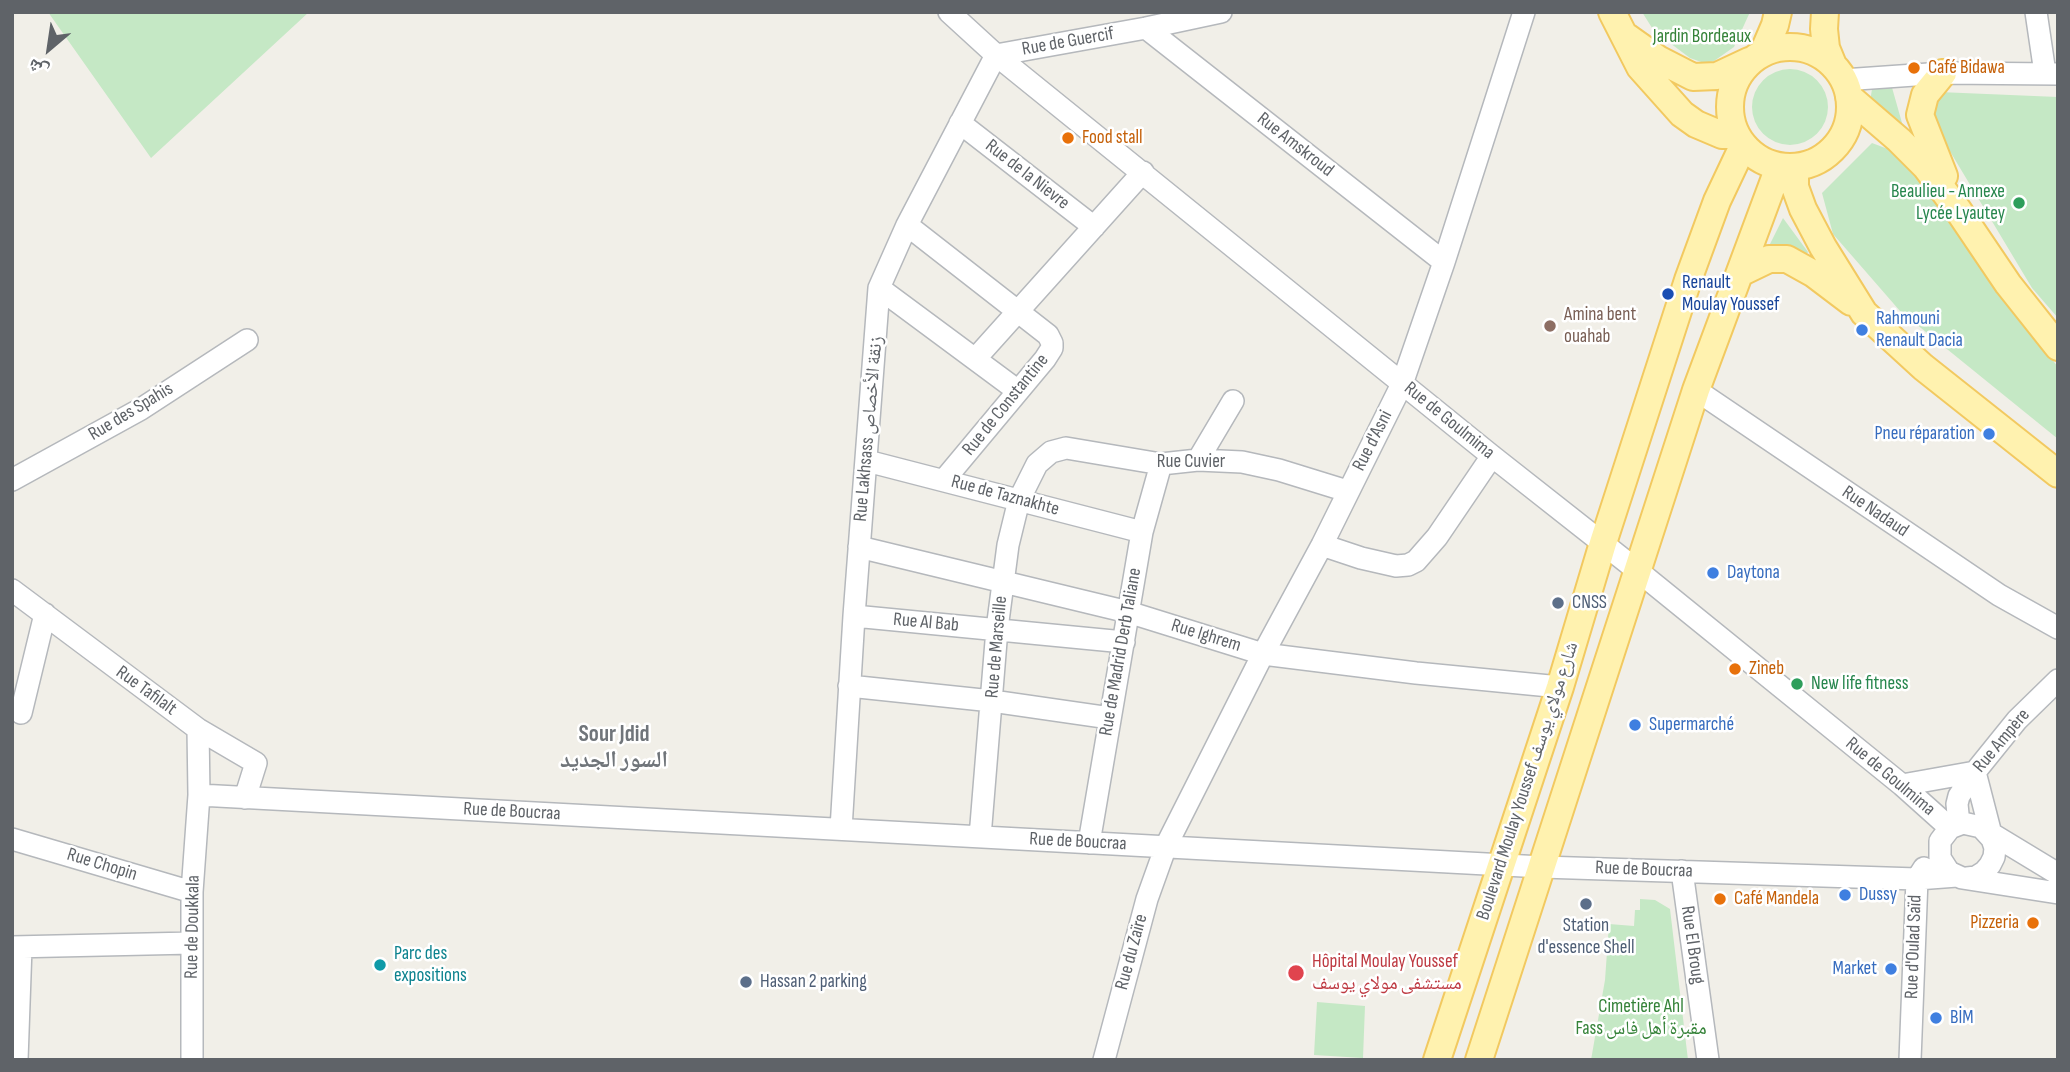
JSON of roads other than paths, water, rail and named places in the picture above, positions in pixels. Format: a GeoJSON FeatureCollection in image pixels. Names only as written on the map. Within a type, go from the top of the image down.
{"type":"FeatureCollection","features":[{"type":"Feature","properties":{"kind":"main road"},"geometry":{"type":"LineString","coordinates":[[1612,12],[1640,67],[1682,114],[1696,124],[1740,141]]}},
{"type":"Feature","properties":{"kind":"main road"},"geometry":{"type":"LineString","coordinates":[[1778,12],[1775,25],[1758,56],[1744,67],[1735,80],[1729,100],[1731,122],[1740,141],[1760,160],[1787,167],[1815,163],[1833,149],[1848,125],[1850,115],[1842,80],[1826,48],[1825,12]]}},
{"type":"Feature","properties":{"kind":"main road"},"geometry":{"type":"LineString","coordinates":[[1626,36],[1669,65],[1693,76],[1705,78],[1717,76],[1758,56],[1788,47],[1819,55],[1926,167],[2008,284],[2058,347]]}},
{"type":"Feature","properties":{"kind":"main road"},"geometry":{"type":"LineString","coordinates":[[1943,73],[1926,95],[1920,115],[1928,141],[1958,210]]}},
{"type":"Feature","properties":{"kind":"main road","name":"Boulevard Moulay Youssef شارع مولاي يوسف"},"geometry":{"type":"LineString","coordinates":[[1437,1060],[1560,687],[1603,542],[1688,280],[1740,141]]}},
{"type":"Feature","properties":{"kind":"main road"},"geometry":{"type":"LineString","coordinates":[[1787,167],[1803,209],[1823,247],[1864,313]]}},
{"type":"Feature","properties":{"kind":"main road","name":"Boulevard Moulay Youssef شارع مولاي يوسف"},"geometry":{"type":"LineString","coordinates":[[1479,1060],[1696,390],[1740,273],[1787,167]]}},
{"type":"Feature","properties":{"kind":"main road"},"geometry":{"type":"LineString","coordinates":[[1740,273],[1769,259],[1787,259],[1814,274],[1864,313],[1923,367],[2058,474]]}},
{"type":"Feature","properties":{"kind":"street","name":"Rue de Goulmima"},"geometry":{"type":"LineString","coordinates":[[949,12],[996,55],[1902,785],[1965,827],[2058,874]]}},
{"type":"Feature","properties":{"kind":"street","name":"Rue de Guercif"},"geometry":{"type":"LineString","coordinates":[[996,55],[1222,12]]}},
{"type":"Feature","properties":{"kind":"street","name":"Rue d'Asni"},"geometry":{"type":"LineString","coordinates":[[1166,846],[1402,384],[1524,12]]}},
{"type":"Feature","properties":{"kind":"street"},"geometry":{"type":"LineString","coordinates":[[1842,80],[1943,73],[2051,73],[2036,12]]}},
{"type":"Feature","properties":{"kind":"street","name":"Rue Amskroud"},"geometry":{"type":"LineString","coordinates":[[1146,28],[1444,262]]}},
{"type":"Feature","properties":{"kind":"street","name":"Rue Lakhsass زنقة الأخصاص"},"geometry":{"type":"LineString","coordinates":[[841,829],[854,616],[880,288],[907,225],[996,55]]}},
{"type":"Feature","properties":{"kind":"street","name":"Rue de la Nievre"},"geometry":{"type":"LineString","coordinates":[[960,123],[1094,227]]}},
{"type":"Feature","properties":{"kind":"street"},"geometry":{"type":"LineString","coordinates":[[976,358],[1143,172]]}},
{"type":"Feature","properties":{"kind":"street","name":"Rue de Constantine"},"geometry":{"type":"LineString","coordinates":[[907,225],[1048,335],[1052,343],[1045,359],[944,480]]}},
{"type":"Feature","properties":{"kind":"street"},"geometry":{"type":"LineString","coordinates":[[880,288],[1018,391]]}},
{"type":"Feature","properties":{"kind":"street","name":"Rue des Spahis"},"geometry":{"type":"LineString","coordinates":[[12,480],[141,409],[247,340]]}},
{"type":"Feature","properties":{"kind":"street","name":"Rue Nadaud"},"geometry":{"type":"LineString","coordinates":[[1696,390],[1999,595],[2058,628]]}},
{"type":"Feature","properties":{"kind":"street"},"geometry":{"type":"LineString","coordinates":[[1198,460],[1233,401]]}},
{"type":"Feature","properties":{"kind":"street","name":"Rue Cuvier"},"geometry":{"type":"LineString","coordinates":[[1037,464],[1052,452],[1066,448],[1161,464],[1198,460],[1242,462],[1347,491]]}},
{"type":"Feature","properties":{"kind":"street"},"geometry":{"type":"LineString","coordinates":[[1322,545],[1396,566],[1416,561],[1437,537],[1492,456]]}},
{"type":"Feature","properties":{"kind":"street","name":"Rue de Taznakhte"},"geometry":{"type":"LineString","coordinates":[[867,461],[1142,532]]}},
{"type":"Feature","properties":{"kind":"street","name":"Rue de Marseille"},"geometry":{"type":"LineString","coordinates":[[980,836],[1003,583],[1019,500],[1037,464]]}},
{"type":"Feature","properties":{"kind":"street","name":"Rue de Madrid Derb Taliane"},"geometry":{"type":"LineString","coordinates":[[1088,843],[1142,532],[1161,464]]}},
{"type":"Feature","properties":{"kind":"street","name":"Rue Ighrem"},"geometry":{"type":"LineString","coordinates":[[859,547],[1128,611],[1263,653],[1416,673],[1560,687]]}},
{"type":"Feature","properties":{"kind":"street","name":"Rue Tafilalt"},"geometry":{"type":"LineString","coordinates":[[12,590],[198,729],[256,763],[245,798]]}},
{"type":"Feature","properties":{"kind":"street"},"geometry":{"type":"LineString","coordinates":[[21,713],[45,614]]}},
{"type":"Feature","properties":{"kind":"street","name":"Rue Al Bab"},"geometry":{"type":"LineString","coordinates":[[854,616],[1124,642]]}},
{"type":"Feature","properties":{"kind":"street","name":"Rue Ampère"},"geometry":{"type":"LineString","coordinates":[[1965,827],[1959,796],[2017,720],[2058,680]]}},
{"type":"Feature","properties":{"kind":"street"},"geometry":{"type":"LineString","coordinates":[[849,686],[992,701],[1110,718]]}},
{"type":"Feature","properties":{"kind":"street","name":"Rue de Doukkala"},"geometry":{"type":"LineString","coordinates":[[192,1060],[192,892],[199,795],[198,729]]}},
{"type":"Feature","properties":{"kind":"street"},"geometry":{"type":"LineString","coordinates":[[1902,785],[1975,772],[1965,827],[1940,858],[1944,866],[1949,872],[1962,877],[2058,892]]}},
{"type":"Feature","properties":{"kind":"street","name":"Rue de Boucraa"},"geometry":{"type":"LineString","coordinates":[[199,795],[1542,867],[1917,879],[1962,877]]}},
{"type":"Feature","properties":{"kind":"street"},"geometry":{"type":"LineString","coordinates":[[1962,877],[1976,877],[1984,872],[1990,866],[1995,848],[1965,827]]}},
{"type":"Feature","properties":{"kind":"street","name":"Rue d'Oulad Saïd"},"geometry":{"type":"LineString","coordinates":[[1910,1060],[1917,879],[1965,827]]}},
{"type":"Feature","properties":{"kind":"street","name":"Rue Chopin"},"geometry":{"type":"LineString","coordinates":[[12,839],[192,892]]}},
{"type":"Feature","properties":{"kind":"street","name":"Rue du Zaïre"},"geometry":{"type":"LineString","coordinates":[[1104,1060],[1147,899],[1166,846]]}},
{"type":"Feature","properties":{"kind":"street","name":"Rue El Broug"},"geometry":{"type":"LineString","coordinates":[[1682,871],[1708,1060]]}},
{"type":"Feature","properties":{"kind":"street"},"geometry":{"type":"LineString","coordinates":[[17,1060],[17,947],[192,943]]}},
{"type":"Feature","properties":{"kind":"place","name":"Café Bidawa"},"geometry":{"type":"Point","coordinates":[1914,68]}},
{"type":"Feature","properties":{"kind":"place","name":"Food stall"},"geometry":{"type":"Point","coordinates":[1068,138]}},
{"type":"Feature","properties":{"kind":"place","name":"Beaulieu - Annexe Lycée Lyautey"},"geometry":{"type":"Point","coordinates":[2019,203]}},
{"type":"Feature","properties":{"kind":"place","name":"Renault Moulay Youssef"},"geometry":{"type":"Point","coordinates":[1668,294]}},
{"type":"Feature","properties":{"kind":"place","name":"Amina bent ouahab"},"geometry":{"type":"Point","coordinates":[1550,326]}},
{"type":"Feature","properties":{"kind":"place","name":"Rahmouni Renault Dacia"},"geometry":{"type":"Point","coordinates":[1862,330]}},
{"type":"Feature","properties":{"kind":"place","name":"Pneu réparation"},"geometry":{"type":"Point","coordinates":[1989,434]}},
{"type":"Feature","properties":{"kind":"place","name":"Daytona"},"geometry":{"type":"Point","coordinates":[1713,573]}},
{"type":"Feature","properties":{"kind":"place","name":"CNSS"},"geometry":{"type":"Point","coordinates":[1558,603]}},
{"type":"Feature","properties":{"kind":"place","name":"Zineb"},"geometry":{"type":"Point","coordinates":[1735,669]}},
{"type":"Feature","properties":{"kind":"place","name":"New life fitness"},"geometry":{"type":"Point","coordinates":[1797,684]}},
{"type":"Feature","properties":{"kind":"place","name":"Supermarché"},"geometry":{"type":"Point","coordinates":[1635,725]}},
{"type":"Feature","properties":{"kind":"place","name":"Dussy"},"geometry":{"type":"Point","coordinates":[1845,895]}},
{"type":"Feature","properties":{"kind":"place","name":"Café Mandela"},"geometry":{"type":"Point","coordinates":[1720,899]}},
{"type":"Feature","properties":{"kind":"place","name":"Station d'essence Shell"},"geometry":{"type":"Point","coordinates":[1586,904]}},
{"type":"Feature","properties":{"kind":"place","name":"Pizzeria"},"geometry":{"type":"Point","coordinates":[2033,923]}},
{"type":"Feature","properties":{"kind":"place","name":"Parc des expositions"},"geometry":{"type":"Point","coordinates":[380,965]}},
{"type":"Feature","properties":{"kind":"place","name":"Market"},"geometry":{"type":"Point","coordinates":[1891,969]}},
{"type":"Feature","properties":{"kind":"place","name":"Hôpital Moulay Youssef مستشفى مولاي يوسف"},"geometry":{"type":"Point","coordinates":[1296,973]}},
{"type":"Feature","properties":{"kind":"place","name":"Hassan 2 parking"},"geometry":{"type":"Point","coordinates":[746,982]}},
{"type":"Feature","properties":{"kind":"place","name":"BİM"},"geometry":{"type":"Point","coordinates":[1936,1018]}},
{"type":"Feature","properties":{"kind":"district","name":"Sour Jdid السور الجديد"},"geometry":{"type":"Point","coordinates":[614,748]}},
{"type":"Feature","properties":{"kind":"park label","name":"Jardin Bordeaux"},"geometry":{"type":"Point","coordinates":[1702,37]}},
{"type":"Feature","properties":{"kind":"park label","name":"Cimetière Ahl Fass مقبرة أهل فاس"},"geometry":{"type":"Point","coordinates":[1641,1018]}}]}
